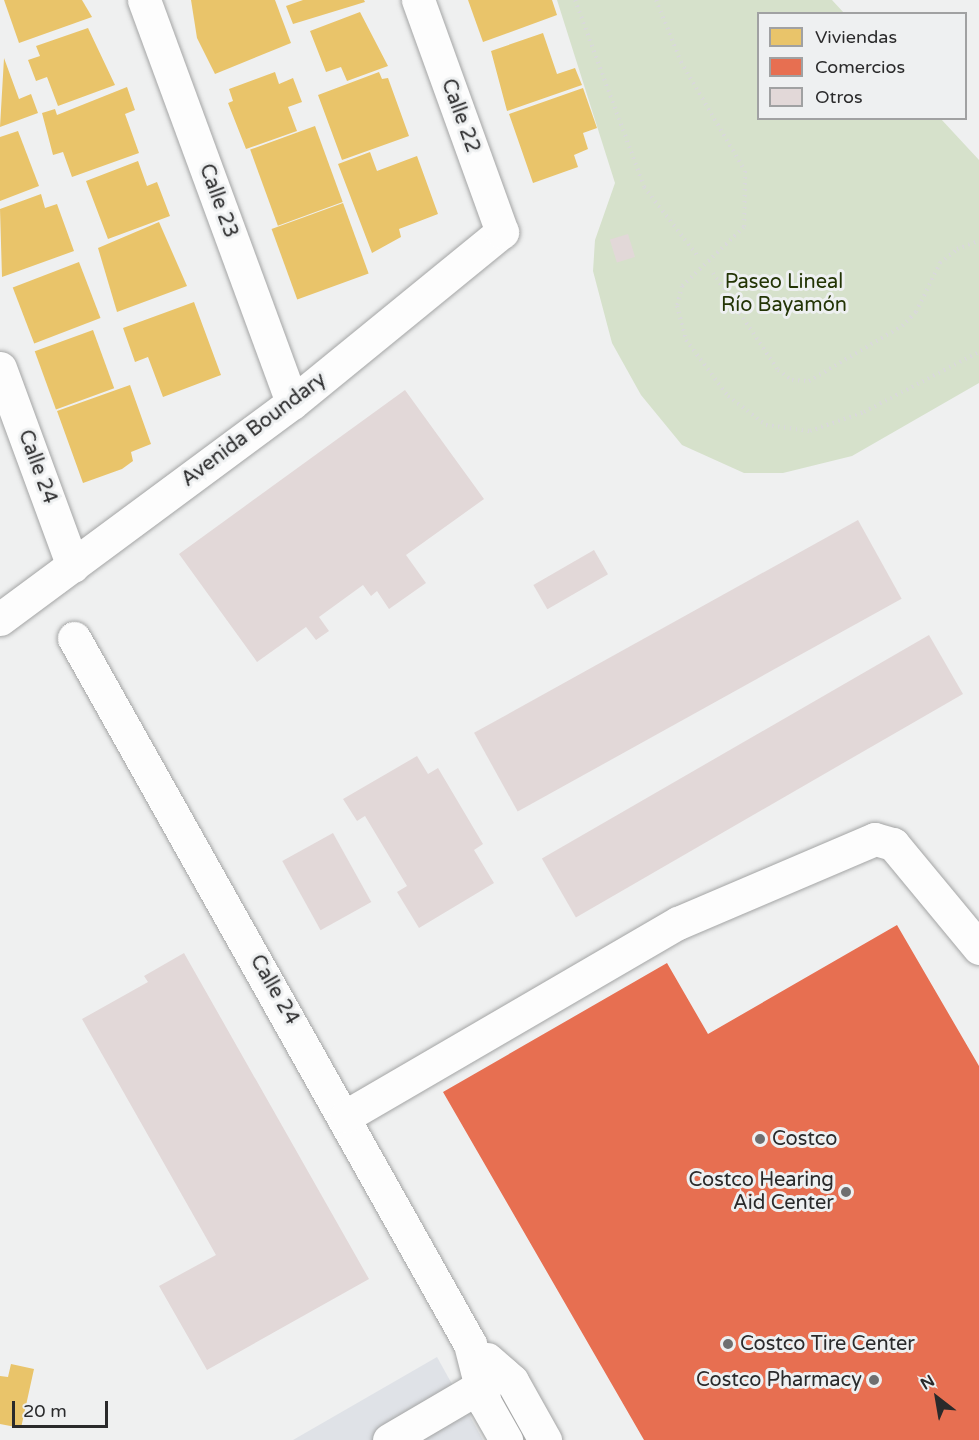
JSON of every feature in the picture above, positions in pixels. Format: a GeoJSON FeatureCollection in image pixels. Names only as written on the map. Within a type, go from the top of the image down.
{"type":"FeatureCollection","features":[{"type":"Feature","properties":{"kind":"street","name":"Calle 23"},"geometry":{"type":"LineString","coordinates":[[144,0],[292,403]]}},
{"type":"Feature","properties":{"kind":"street","name":"Calle 22"},"geometry":{"type":"LineString","coordinates":[[418,0],[502,232]]}},
{"type":"Feature","properties":{"kind":"street","name":"Avenida Boundary"},"geometry":{"type":"LineString","coordinates":[[0,619],[292,403],[502,232]]}},
{"type":"Feature","properties":{"kind":"street","name":"Calle 24"},"geometry":{"type":"LineString","coordinates":[[0,368],[73,566]]}},
{"type":"Feature","properties":{"kind":"street","name":"Calle 24"},"geometry":{"type":"LineString","coordinates":[[74,639],[346,1116],[470,1344],[492,1380],[545,1440]]}},
{"type":"Feature","properties":{"kind":"street"},"geometry":{"type":"LineString","coordinates":[[346,1116],[678,923],[875,839],[893,844],[907,858],[979,948]]}},
{"type":"Feature","properties":{"kind":"street","name":"Calle 24"},"geometry":{"type":"LineString","coordinates":[[492,1380],[506,1440]]}},
{"type":"Feature","properties":{"kind":"street"},"geometry":{"type":"LineString","coordinates":[[389,1440],[492,1380]]}},
{"type":"Feature","properties":{"kind":"path"},"geometry":{"type":"LineString","coordinates":[[574,0],[644,187],[697,255]]}},
{"type":"Feature","properties":{"kind":"path"},"geometry":{"type":"LineString","coordinates":[[656,0],[681,62],[734,144],[744,171],[744,227],[682,286],[677,306],[686,340],[728,396],[766,425],[810,431],[864,412],[979,352]]}},
{"type":"Feature","properties":{"kind":"path"},"geometry":{"type":"LineString","coordinates":[[713,273],[777,370],[792,380],[809,381],[828,375],[910,320],[940,263],[957,249],[979,241]]}},
{"type":"Feature","properties":{"kind":"shaded area"},"geometry":{"type":"Polygon","coordinates":[[[437,1357],[483,1440],[293,1440],[437,1357]]]}},
{"type":"Feature","properties":{"kind":"green space","name":"Paseo Lineal Río Bayamón"},"geometry":{"type":"Polygon","coordinates":[[[557,0],[832,0],[843,12],[757,12],[757,120],[942,120],[979,160],[979,383],[852,456],[783,473],[744,473],[682,445],[641,395],[612,343],[593,271],[595,240],[615,183],[557,0]]]}},
{"type":"Feature","properties":{"kind":"building: Viviendas"},"geometry":{"type":"Polygon","coordinates":[[[4,0],[82,0],[92,17],[19,43],[4,0]]]}},
{"type":"Feature","properties":{"kind":"building: Viviendas"},"geometry":{"type":"Polygon","coordinates":[[[191,0],[275,0],[291,43],[215,74],[197,38],[191,0]]]}},
{"type":"Feature","properties":{"kind":"building: Viviendas"},"geometry":{"type":"Polygon","coordinates":[[[303,0],[364,0],[365,2],[293,24],[286,6],[303,0]]]}},
{"type":"Feature","properties":{"kind":"building: Viviendas"},"geometry":{"type":"Polygon","coordinates":[[[468,0],[552,0],[557,15],[483,42],[468,0]]]}},
{"type":"Feature","properties":{"kind":"building: Viviendas"},"geometry":{"type":"Polygon","coordinates":[[[360,12],[388,66],[347,81],[341,67],[326,72],[310,31],[360,12]]]}},
{"type":"Feature","properties":{"kind":"building: Viviendas"},"geometry":{"type":"Polygon","coordinates":[[[88,28],[115,85],[58,106],[47,77],[36,81],[28,60],[40,56],[36,46],[88,28]]]}},
{"type":"Feature","properties":{"kind":"building: Viviendas"},"geometry":{"type":"Polygon","coordinates":[[[543,33],[557,74],[575,68],[582,85],[507,111],[491,51],[543,33]]]}},
{"type":"Feature","properties":{"kind":"building: Viviendas"},"geometry":{"type":"Polygon","coordinates":[[[4,58],[19,99],[31,94],[38,113],[0,127],[4,58]]]}},
{"type":"Feature","properties":{"kind":"building: Viviendas"},"geometry":{"type":"Polygon","coordinates":[[[275,72],[279,84],[293,78],[302,102],[288,107],[297,131],[246,149],[228,103],[233,101],[229,89],[275,72]]]}},
{"type":"Feature","properties":{"kind":"building: Viviendas"},"geometry":{"type":"Polygon","coordinates":[[[379,72],[382,79],[388,78],[409,136],[342,160],[318,95],[379,72]]]}},
{"type":"Feature","properties":{"kind":"building: Viviendas"},"geometry":{"type":"Polygon","coordinates":[[[127,87],[135,110],[125,114],[139,153],[72,177],[63,152],[53,155],[42,113],[55,109],[57,115],[127,87]]]}},
{"type":"Feature","properties":{"kind":"building: Viviendas"},"geometry":{"type":"Polygon","coordinates":[[[583,88],[597,128],[583,133],[588,149],[574,155],[578,167],[533,183],[509,114],[583,88]]]}},
{"type":"Feature","properties":{"kind":"building: Viviendas"},"geometry":{"type":"Polygon","coordinates":[[[315,126],[343,202],[278,226],[250,150],[315,126]]]}},
{"type":"Feature","properties":{"kind":"building: Viviendas"},"geometry":{"type":"Polygon","coordinates":[[[18,131],[39,186],[0,201],[0,137],[18,131]]]}},
{"type":"Feature","properties":{"kind":"building: Viviendas"},"geometry":{"type":"Polygon","coordinates":[[[370,152],[377,171],[417,156],[438,214],[399,229],[401,237],[372,253],[338,164],[370,152]]]}},
{"type":"Feature","properties":{"kind":"building: Viviendas"},"geometry":{"type":"Polygon","coordinates":[[[138,161],[147,186],[157,182],[170,216],[108,239],[86,181],[138,161]]]}},
{"type":"Feature","properties":{"kind":"building: Viviendas"},"geometry":{"type":"Polygon","coordinates":[[[41,194],[45,208],[57,204],[74,251],[2,277],[0,209],[41,194]]]}},
{"type":"Feature","properties":{"kind":"building: Viviendas"},"geometry":{"type":"Polygon","coordinates":[[[343,203],[369,273],[297,299],[272,229],[343,203]]]}},
{"type":"Feature","properties":{"kind":"building: Viviendas"},"geometry":{"type":"Polygon","coordinates":[[[159,222],[187,286],[117,312],[98,248],[159,222]]]}},
{"type":"Feature","properties":{"kind":"building: Viviendas"},"geometry":{"type":"Polygon","coordinates":[[[79,262],[101,318],[34,343],[13,287],[79,262]]]}},
{"type":"Feature","properties":{"kind":"building: Viviendas"},"geometry":{"type":"Polygon","coordinates":[[[194,302],[221,375],[163,397],[148,357],[135,362],[123,328],[194,302]]]}},
{"type":"Feature","properties":{"kind":"building: Viviendas"},"geometry":{"type":"Polygon","coordinates":[[[93,330],[114,388],[56,409],[35,351],[93,330]]]}},
{"type":"Feature","properties":{"kind":"building: Viviendas"},"geometry":{"type":"Polygon","coordinates":[[[130,385],[151,444],[131,452],[133,461],[122,469],[83,483],[57,411],[130,385]]]}},
{"type":"Feature","properties":{"kind":"building: Viviendas"},"geometry":{"type":"Polygon","coordinates":[[[11,1364],[34,1369],[21,1428],[0,1424],[0,1376],[8,1377],[11,1364]]]}},
{"type":"Feature","properties":{"kind":"building: Comercios"},"geometry":{"type":"Polygon","coordinates":[[[897,925],[979,1066],[979,1440],[644,1440],[443,1092],[667,963],[708,1034],[897,925]]]}},
{"type":"Feature","properties":{"kind":"building: Otros"},"geometry":{"type":"Polygon","coordinates":[[[628,234],[635,257],[617,263],[610,240],[628,234]]]}},
{"type":"Feature","properties":{"kind":"building: Otros"},"geometry":{"type":"Polygon","coordinates":[[[405,390],[484,499],[406,555],[426,583],[389,609],[377,591],[371,596],[363,585],[319,617],[329,631],[316,640],[306,627],[257,662],[179,554],[405,390]]]}},
{"type":"Feature","properties":{"kind":"building: Otros"},"geometry":{"type":"Polygon","coordinates":[[[858,520],[902,599],[518,812],[474,733],[858,520]]]}},
{"type":"Feature","properties":{"kind":"building: Otros"},"geometry":{"type":"Polygon","coordinates":[[[594,550],[608,574],[547,609],[533,585],[594,550]]]}},
{"type":"Feature","properties":{"kind":"building: Otros"},"geometry":{"type":"Polygon","coordinates":[[[929,635],[963,694],[576,917],[542,858],[929,635]]]}},
{"type":"Feature","properties":{"kind":"building: Otros"},"geometry":{"type":"Polygon","coordinates":[[[417,756],[428,774],[438,768],[483,844],[474,850],[494,883],[419,928],[397,892],[407,886],[365,816],[357,821],[343,799],[417,756]]]}},
{"type":"Feature","properties":{"kind":"building: Otros"},"geometry":{"type":"Polygon","coordinates":[[[333,833],[371,902],[321,930],[282,861],[333,833]]]}},
{"type":"Feature","properties":{"kind":"building: Otros"},"geometry":{"type":"Polygon","coordinates":[[[184,953],[369,1279],[207,1370],[159,1286],[216,1255],[82,1019],[148,982],[144,976],[184,953]]]}},
{"type":"Feature","properties":{"kind":"place","name":"Costco"},"geometry":{"type":"Point","coordinates":[760,1139]}},
{"type":"Feature","properties":{"kind":"place","name":"Costco Hearing Aid Center"},"geometry":{"type":"Point","coordinates":[846,1192]}},
{"type":"Feature","properties":{"kind":"place","name":"Costco Tire Center"},"geometry":{"type":"Point","coordinates":[728,1344]}},
{"type":"Feature","properties":{"kind":"place","name":"Costco Pharmacy"},"geometry":{"type":"Point","coordinates":[874,1380]}}]}
